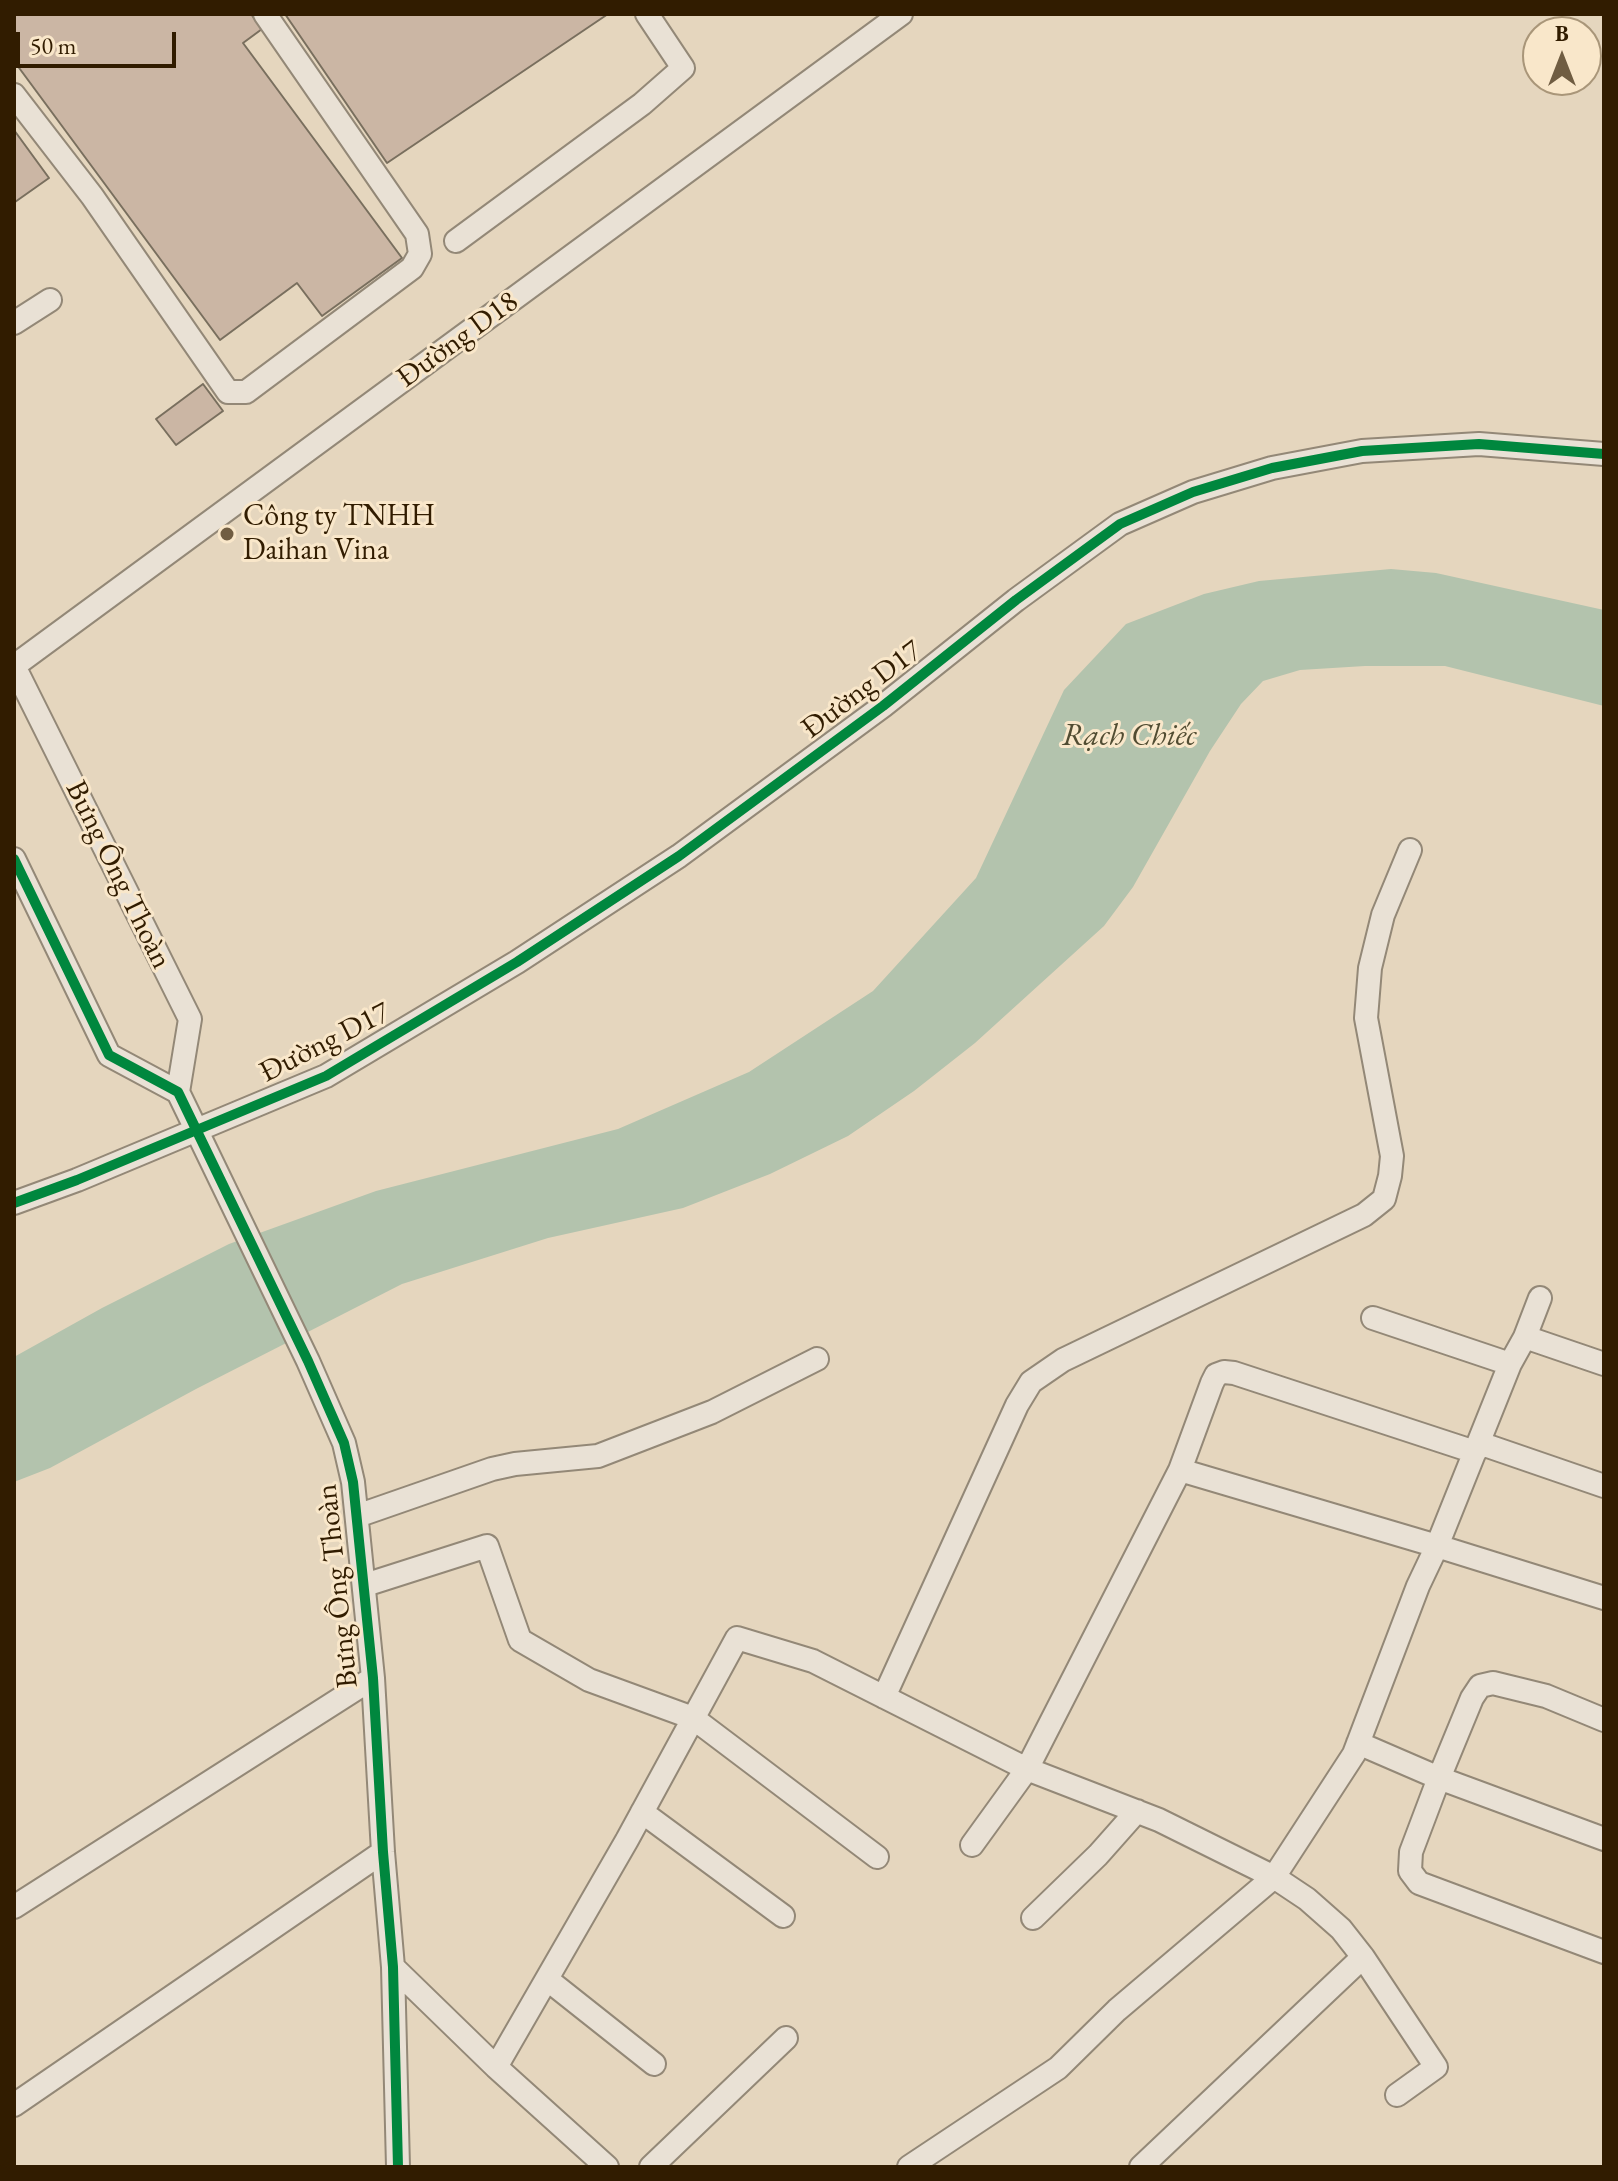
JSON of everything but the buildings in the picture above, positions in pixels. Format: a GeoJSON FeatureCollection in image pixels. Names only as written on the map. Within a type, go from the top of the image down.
{"type":"FeatureCollection","features":[{"type":"Feature","properties":{"kind":"street"},"geometry":{"type":"LineString","coordinates":[[14,95],[92,196],[228,392],[246,392],[412,268],[420,254],[417,234],[265,14]]}},
{"type":"Feature","properties":{"kind":"street"},"geometry":{"type":"LineString","coordinates":[[456,241],[642,104],[683,68],[647,14]]}},
{"type":"Feature","properties":{"kind":"street","name":"Đường D18"},"geometry":{"type":"LineString","coordinates":[[14,666],[901,14]]}},
{"type":"Feature","properties":{"kind":"street"},"geometry":{"type":"LineString","coordinates":[[14,323],[50,300]]}},
{"type":"Feature","properties":{"kind":"street","name":"Đường D17"},"geometry":{"type":"LineString","coordinates":[[14,1203],[77,1180],[326,1076],[517,962],[679,856],[883,706],[1016,600],[1120,524],[1193,492],[1245,476],[1362,451],[1479,444],[1604,454]]}},
{"type":"Feature","properties":{"kind":"street","name":"Bưng Ông Thoàn"},"geometry":{"type":"LineString","coordinates":[[14,666],[190,1019],[178,1092],[308,1361],[344,1443],[353,1482],[373,1678],[393,1967],[398,2167]]}},
{"type":"Feature","properties":{"kind":"street"},"geometry":{"type":"LineString","coordinates":[[884,1697],[1017,1405],[1031,1382],[1063,1360],[1364,1215],[1384,1199],[1392,1156],[1366,1018],[1370,968],[1383,915],[1410,850]]}},
{"type":"Feature","properties":{"kind":"street"},"geometry":{"type":"LineString","coordinates":[[14,859],[109,1055],[178,1092]]}},
{"type":"Feature","properties":{"kind":"street"},"geometry":{"type":"LineString","coordinates":[[909,2167],[1058,2068],[1117,2010],[1274,1877],[1354,1754],[1418,1586],[1540,1298]]}},
{"type":"Feature","properties":{"kind":"street"},"geometry":{"type":"LineString","coordinates":[[1373,1318],[1510,1364]]}},
{"type":"Feature","properties":{"kind":"street"},"geometry":{"type":"LineString","coordinates":[[1525,1337],[1604,1364]]}},
{"type":"Feature","properties":{"kind":"street"},"geometry":{"type":"LineString","coordinates":[[357,1516],[492,1469],[598,1456],[712,1412],[817,1359]]}},
{"type":"Feature","properties":{"kind":"street"},"geometry":{"type":"LineString","coordinates":[[972,1845],[1027,1769],[1180,1470],[1216,1375],[1234,1373],[1604,1486]]}},
{"type":"Feature","properties":{"kind":"street"},"geometry":{"type":"LineString","coordinates":[[1180,1470],[1604,1598]]}},
{"type":"Feature","properties":{"kind":"street"},"geometry":{"type":"LineString","coordinates":[[365,1585],[487,1546],[520,1640],[589,1680],[693,1718],[877,1857]]}},
{"type":"Feature","properties":{"kind":"street"},"geometry":{"type":"LineString","coordinates":[[496,2067],[548,1980],[737,1638],[813,1661],[1027,1769],[1137,1811],[1274,1877],[1307,1899],[1341,1929],[1363,1957],[1436,2067],[1397,2095]]}},
{"type":"Feature","properties":{"kind":"street"},"geometry":{"type":"LineString","coordinates":[[14,1907],[373,1678]]}},
{"type":"Feature","properties":{"kind":"street"},"geometry":{"type":"LineString","coordinates":[[1602,1944],[1419,1883],[1410,1871],[1411,1852],[1439,1778],[1472,1698],[1480,1686],[1493,1683],[1546,1696],[1604,1720]]}},
{"type":"Feature","properties":{"kind":"street"},"geometry":{"type":"LineString","coordinates":[[1358,1743],[1439,1778],[1604,1839]]}},
{"type":"Feature","properties":{"kind":"street"},"geometry":{"type":"LineString","coordinates":[[1033,1918],[1098,1855],[1137,1811]]}},
{"type":"Feature","properties":{"kind":"street"},"geometry":{"type":"LineString","coordinates":[[642,1812],[783,1916]]}},
{"type":"Feature","properties":{"kind":"street"},"geometry":{"type":"LineString","coordinates":[[14,2105],[383,1852]]}},
{"type":"Feature","properties":{"kind":"street"},"geometry":{"type":"LineString","coordinates":[[1141,2167],[1363,1957]]}},
{"type":"Feature","properties":{"kind":"street"},"geometry":{"type":"LineString","coordinates":[[393,1967],[496,2067],[607,2167]]}},
{"type":"Feature","properties":{"kind":"street"},"geometry":{"type":"LineString","coordinates":[[548,1980],[654,2064]]}},
{"type":"Feature","properties":{"kind":"street"},"geometry":{"type":"LineString","coordinates":[[651,2167],[786,2038]]}},
{"type":"Feature","properties":{"kind":"water","name":"Rạch Chiếc"},"geometry":{"type":"Polygon","coordinates":[[[1391,569],[1436,573],[1604,610],[1604,706],[1445,666],[1300,670],[1263,681],[1241,704],[1210,751],[1133,887],[1104,926],[975,1043],[914,1091],[848,1136],[770,1174],[683,1208],[548,1238],[402,1284],[50,1468],[14,1482],[14,1357],[102,1308],[229,1244],[376,1191],[618,1129],[749,1072],[873,991],[976,878],[1064,690],[1126,624],[1204,594],[1259,581],[1391,569]]]}},
{"type":"Feature","properties":{"kind":"cycle path"},"geometry":{"type":"LineString","coordinates":[[14,1203],[77,1180],[326,1076],[517,962],[679,856],[883,706],[1016,600],[1120,524],[1193,492],[1272,468],[1362,451],[1479,444],[1604,454]]}},
{"type":"Feature","properties":{"kind":"cycle path"},"geometry":{"type":"LineString","coordinates":[[14,859],[109,1055],[178,1092],[308,1361],[344,1443],[353,1482],[373,1678],[393,1967],[398,2167]]}},
{"type":"Feature","properties":{"kind":"place","name":"Công ty TNHH Daihan Vina"},"geometry":{"type":"Point","coordinates":[227,534]}}]}
